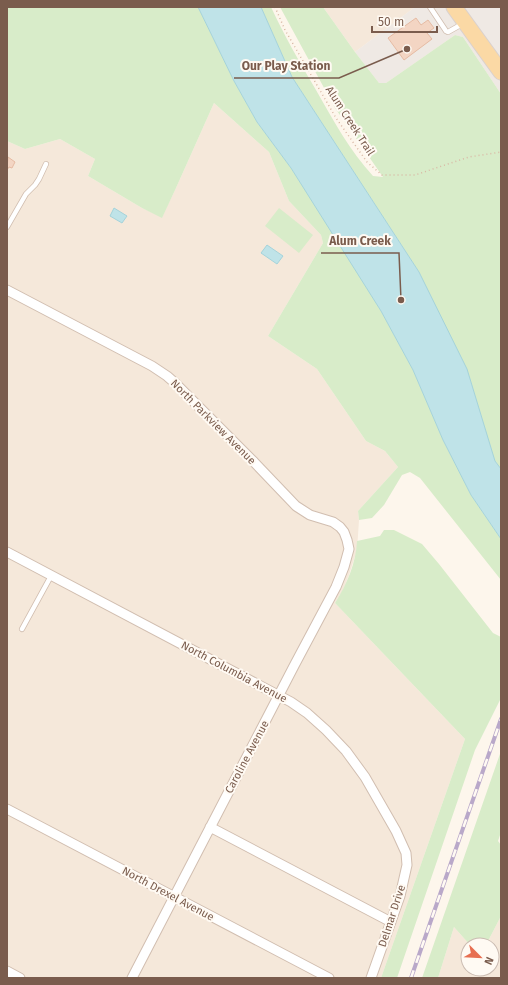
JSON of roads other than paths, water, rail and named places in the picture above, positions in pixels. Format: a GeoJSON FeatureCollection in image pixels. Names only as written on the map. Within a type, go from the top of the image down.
{"type":"FeatureCollection","features":[{"type":"Feature","properties":{"kind":"main road"},"geometry":{"type":"LineString","coordinates":[[454,7],[501,72]]}},
{"type":"Feature","properties":{"kind":"street","name":"North Parkview Avenue"},"geometry":{"type":"LineString","coordinates":[[7,290],[142,361],[167,376],[296,506],[310,515],[333,522],[344,532]]}},
{"type":"Feature","properties":{"kind":"street","name":"Caroline Avenue"},"geometry":{"type":"LineString","coordinates":[[132,978],[336,587],[349,549],[348,540],[344,532]]}},
{"type":"Feature","properties":{"kind":"street","name":"North Columbia Avenue"},"geometry":{"type":"LineString","coordinates":[[7,552],[279,695],[307,713],[346,751],[364,776],[396,832],[406,853]]}},
{"type":"Feature","properties":{"kind":"street","name":"North Drexel Avenue"},"geometry":{"type":"LineString","coordinates":[[7,809],[329,978]]}},
{"type":"Feature","properties":{"kind":"street"},"geometry":{"type":"LineString","coordinates":[[210,827],[391,922]]}},
{"type":"Feature","properties":{"kind":"street","name":"Delmar Drive"},"geometry":{"type":"LineString","coordinates":[[371,978],[400,896],[407,865],[406,853]]}},
{"type":"Feature","properties":{"kind":"street"},"geometry":{"type":"LineString","coordinates":[[7,971],[20,978]]}},
{"type":"Feature","properties":{"kind":"lane"},"geometry":{"type":"LineString","coordinates":[[430,7],[448,32],[465,22]]}},
{"type":"Feature","properties":{"kind":"lane"},"geometry":{"type":"LineString","coordinates":[[7,227],[26,194],[39,179],[46,164]]}},
{"type":"Feature","properties":{"kind":"lane"},"geometry":{"type":"LineString","coordinates":[[22,629],[51,576]]}},
{"type":"Feature","properties":{"kind":"water"},"geometry":{"type":"Polygon","coordinates":[[[198,7],[261,7],[292,77],[419,272],[467,369],[495,461],[501,469],[501,539],[471,495],[443,440],[413,370],[381,311],[291,168],[257,122],[234,81],[198,7]]]}},
{"type":"Feature","properties":{"kind":"water"},"geometry":{"type":"Polygon","coordinates":[[[114,208],[127,216],[122,223],[110,216],[114,208]]]}},
{"type":"Feature","properties":{"kind":"water"},"geometry":{"type":"Polygon","coordinates":[[[267,245],[283,256],[277,264],[261,253],[267,245]]]}},
{"type":"Feature","properties":{"kind":"railway"},"geometry":{"type":"LineString","coordinates":[[411,978],[501,719]]}},
{"type":"Feature","properties":{"kind":"place","name":"Our Play Station"},"geometry":{"type":"Point","coordinates":[407,49]}},
{"type":"Feature","properties":{"kind":"place","name":"Alum Creek"},"geometry":{"type":"Point","coordinates":[401,300]}}]}
